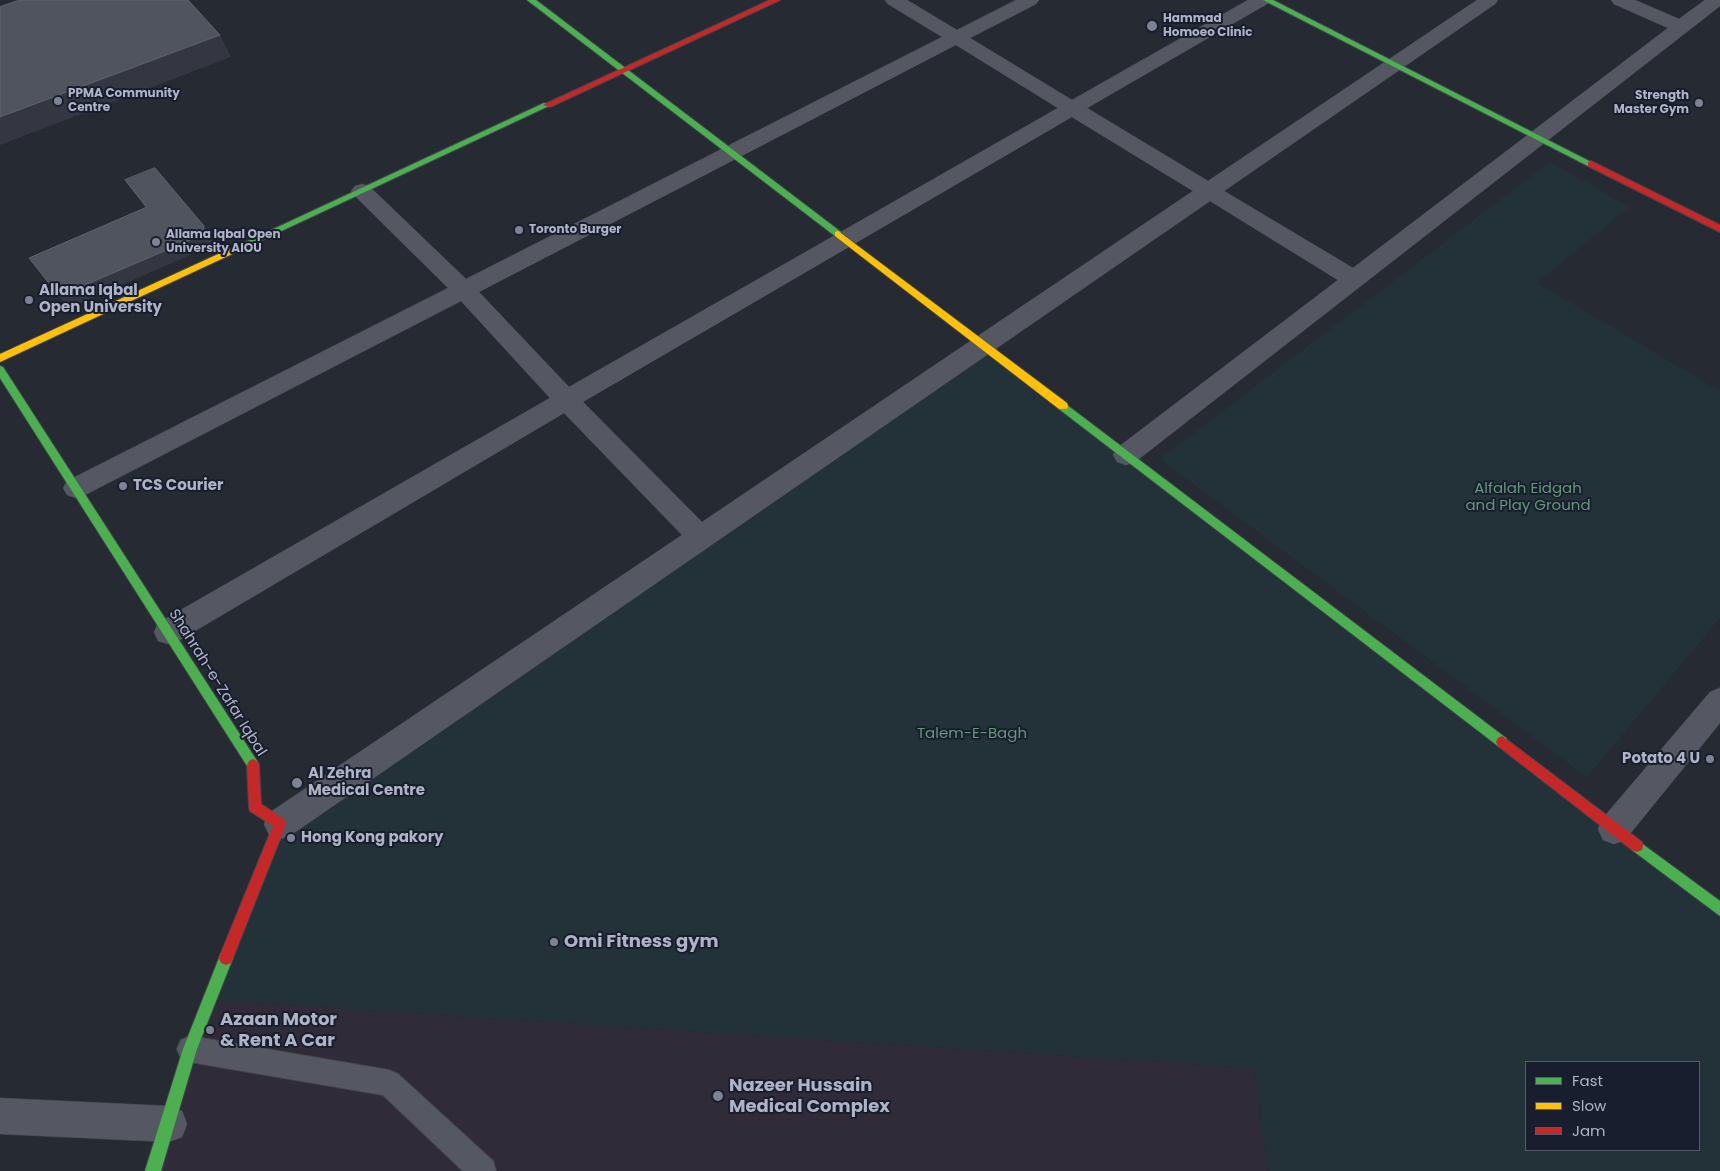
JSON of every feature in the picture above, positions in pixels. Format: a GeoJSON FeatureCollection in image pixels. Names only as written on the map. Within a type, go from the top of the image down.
{"type":"FeatureCollection","features":[{"type":"Feature","properties":{"kind":"street"},"geometry":{"type":"LineString","coordinates":[[531,0],[1720,910]]}},
{"type":"Feature","properties":{"kind":"street"},"geometry":{"type":"LineString","coordinates":[[0,358],[776,0]]}},
{"type":"Feature","properties":{"kind":"street"},"geometry":{"type":"LineString","coordinates":[[894,0],[1354,279]]}},
{"type":"Feature","properties":{"kind":"street"},"geometry":{"type":"LineString","coordinates":[[76,488],[1030,0]]}},
{"type":"Feature","properties":{"kind":"street"},"geometry":{"type":"LineString","coordinates":[[168,632],[843,239],[1261,0]]}},
{"type":"Feature","properties":{"kind":"street"},"geometry":{"type":"LineString","coordinates":[[1267,0],[1720,229]]}},
{"type":"Feature","properties":{"kind":"street"},"geometry":{"type":"LineString","coordinates":[[153,1171],[169,1124],[190,1049],[280,824],[1489,0]]}},
{"type":"Feature","properties":{"kind":"street"},"geometry":{"type":"LineString","coordinates":[[1620,0],[1681,26]]}},
{"type":"Feature","properties":{"kind":"street"},"geometry":{"type":"LineString","coordinates":[[1126,455],[1716,0]]}},
{"type":"Feature","properties":{"kind":"street"},"geometry":{"type":"LineString","coordinates":[[362,191],[464,290],[566,400],[700,537]]}},
{"type":"Feature","properties":{"kind":"street","name":"Shahrah-e-Zafar Iqbal"},"geometry":{"type":"LineString","coordinates":[[0,370],[254,766],[255,807],[280,824]]}},
{"type":"Feature","properties":{"kind":"street"},"geometry":{"type":"LineString","coordinates":[[1614,829],[1720,701]]}},
{"type":"Feature","properties":{"kind":"street"},"geometry":{"type":"LineString","coordinates":[[0,1116],[169,1124]]}},
{"type":"Feature","properties":{"kind":"lane"},"geometry":{"type":"LineString","coordinates":[[190,1049],[389,1083],[483,1171]]}},
{"type":"Feature","properties":{"kind":"shaded area","name":"Nazeer Hussain Medical Complex"},"geometry":{"type":"Polygon","coordinates":[[[210,1000],[1254,1068],[1268,1171],[152,1171],[210,1000]]]}},
{"type":"Feature","properties":{"kind":"green space","name":"Alfalah Eidgah and Play Ground"},"geometry":{"type":"Polygon","coordinates":[[[1550,162],[1629,207],[1537,283],[1720,391],[1720,618],[1587,777],[1160,459],[1550,162]]]}},
{"type":"Feature","properties":{"kind":"green space","name":"Talem-E-Bagh"},"geometry":{"type":"Polygon","coordinates":[[[982,345],[1720,909],[1720,1171],[1268,1171],[1254,1068],[210,1000],[280,824],[982,345]]]}},
{"type":"Feature","properties":{"kind":"building","name":"PPMA Community Centre"},"geometry":{"type":"Polygon","coordinates":[[[20,0],[188,0],[220,35],[0,117],[0,7],[20,0]]]}},
{"type":"Feature","properties":{"kind":"building","name":"Allama Iqbal Open University AIOU"},"geometry":{"type":"Polygon","coordinates":[[[155,168],[204,226],[202,235],[59,296],[29,258],[147,207],[125,180],[155,168]]]}},
{"type":"Feature","properties":{"kind":"traffic: fast"},"geometry":{"type":"LineString","coordinates":[[531,0],[838,234]]}},
{"type":"Feature","properties":{"kind":"traffic: fast"},"geometry":{"type":"LineString","coordinates":[[1267,0],[1591,164]]}},
{"type":"Feature","properties":{"kind":"traffic: fast"},"geometry":{"type":"LineString","coordinates":[[227,253],[547,105]]}},
{"type":"Feature","properties":{"kind":"traffic: fast"},"geometry":{"type":"LineString","coordinates":[[0,370],[253,765]]}},
{"type":"Feature","properties":{"kind":"traffic: fast"},"geometry":{"type":"LineString","coordinates":[[1063,406],[1502,742]]}},
{"type":"Feature","properties":{"kind":"traffic: fast"},"geometry":{"type":"LineString","coordinates":[[1637,846],[1720,909]]}},
{"type":"Feature","properties":{"kind":"traffic: fast"},"geometry":{"type":"LineString","coordinates":[[153,1171],[190,1049],[226,958]]}},
{"type":"Feature","properties":{"kind":"traffic: slow"},"geometry":{"type":"LineString","coordinates":[[838,234],[1063,406]]}},
{"type":"Feature","properties":{"kind":"traffic: slow"},"geometry":{"type":"LineString","coordinates":[[0,358],[227,253]]}},
{"type":"Feature","properties":{"kind":"traffic: jam"},"geometry":{"type":"LineString","coordinates":[[547,105],[776,0]]}},
{"type":"Feature","properties":{"kind":"traffic: jam"},"geometry":{"type":"LineString","coordinates":[[1591,164],[1720,229]]}},
{"type":"Feature","properties":{"kind":"traffic: jam"},"geometry":{"type":"LineString","coordinates":[[1502,742],[1637,846]]}},
{"type":"Feature","properties":{"kind":"traffic: jam"},"geometry":{"type":"LineString","coordinates":[[226,958],[280,824],[255,807],[253,765]]}},
{"type":"Feature","properties":{"kind":"place","name":"Hammad Homoeo Clinic"},"geometry":{"type":"Point","coordinates":[1152,26]}},
{"type":"Feature","properties":{"kind":"place","name":"PPMA Community Centre"},"geometry":{"type":"Point","coordinates":[58,101]}},
{"type":"Feature","properties":{"kind":"place","name":"Strength Master Gym"},"geometry":{"type":"Point","coordinates":[1699,103]}},
{"type":"Feature","properties":{"kind":"place","name":"Toronto Burger"},"geometry":{"type":"Point","coordinates":[519,230]}},
{"type":"Feature","properties":{"kind":"place","name":"Allama Iqbal Open University AIOU"},"geometry":{"type":"Point","coordinates":[156,242]}},
{"type":"Feature","properties":{"kind":"place","name":"Allama Iqbal Open University"},"geometry":{"type":"Point","coordinates":[29,300]}},
{"type":"Feature","properties":{"kind":"place","name":"TCS Courier"},"geometry":{"type":"Point","coordinates":[123,486]}},
{"type":"Feature","properties":{"kind":"place","name":"Potato 4 U"},"geometry":{"type":"Point","coordinates":[1710,759]}},
{"type":"Feature","properties":{"kind":"place","name":"Al Zehra Medical Centre"},"geometry":{"type":"Point","coordinates":[297,783]}},
{"type":"Feature","properties":{"kind":"place","name":"Hong Kong pakory"},"geometry":{"type":"Point","coordinates":[291,838]}},
{"type":"Feature","properties":{"kind":"place","name":"Omi Fitness gym"},"geometry":{"type":"Point","coordinates":[554,942]}},
{"type":"Feature","properties":{"kind":"place","name":"Azaan Motor & Rent A Car"},"geometry":{"type":"Point","coordinates":[210,1030]}},
{"type":"Feature","properties":{"kind":"place","name":"Nazeer Hussain Medical Complex"},"geometry":{"type":"Point","coordinates":[718,1096]}}]}
